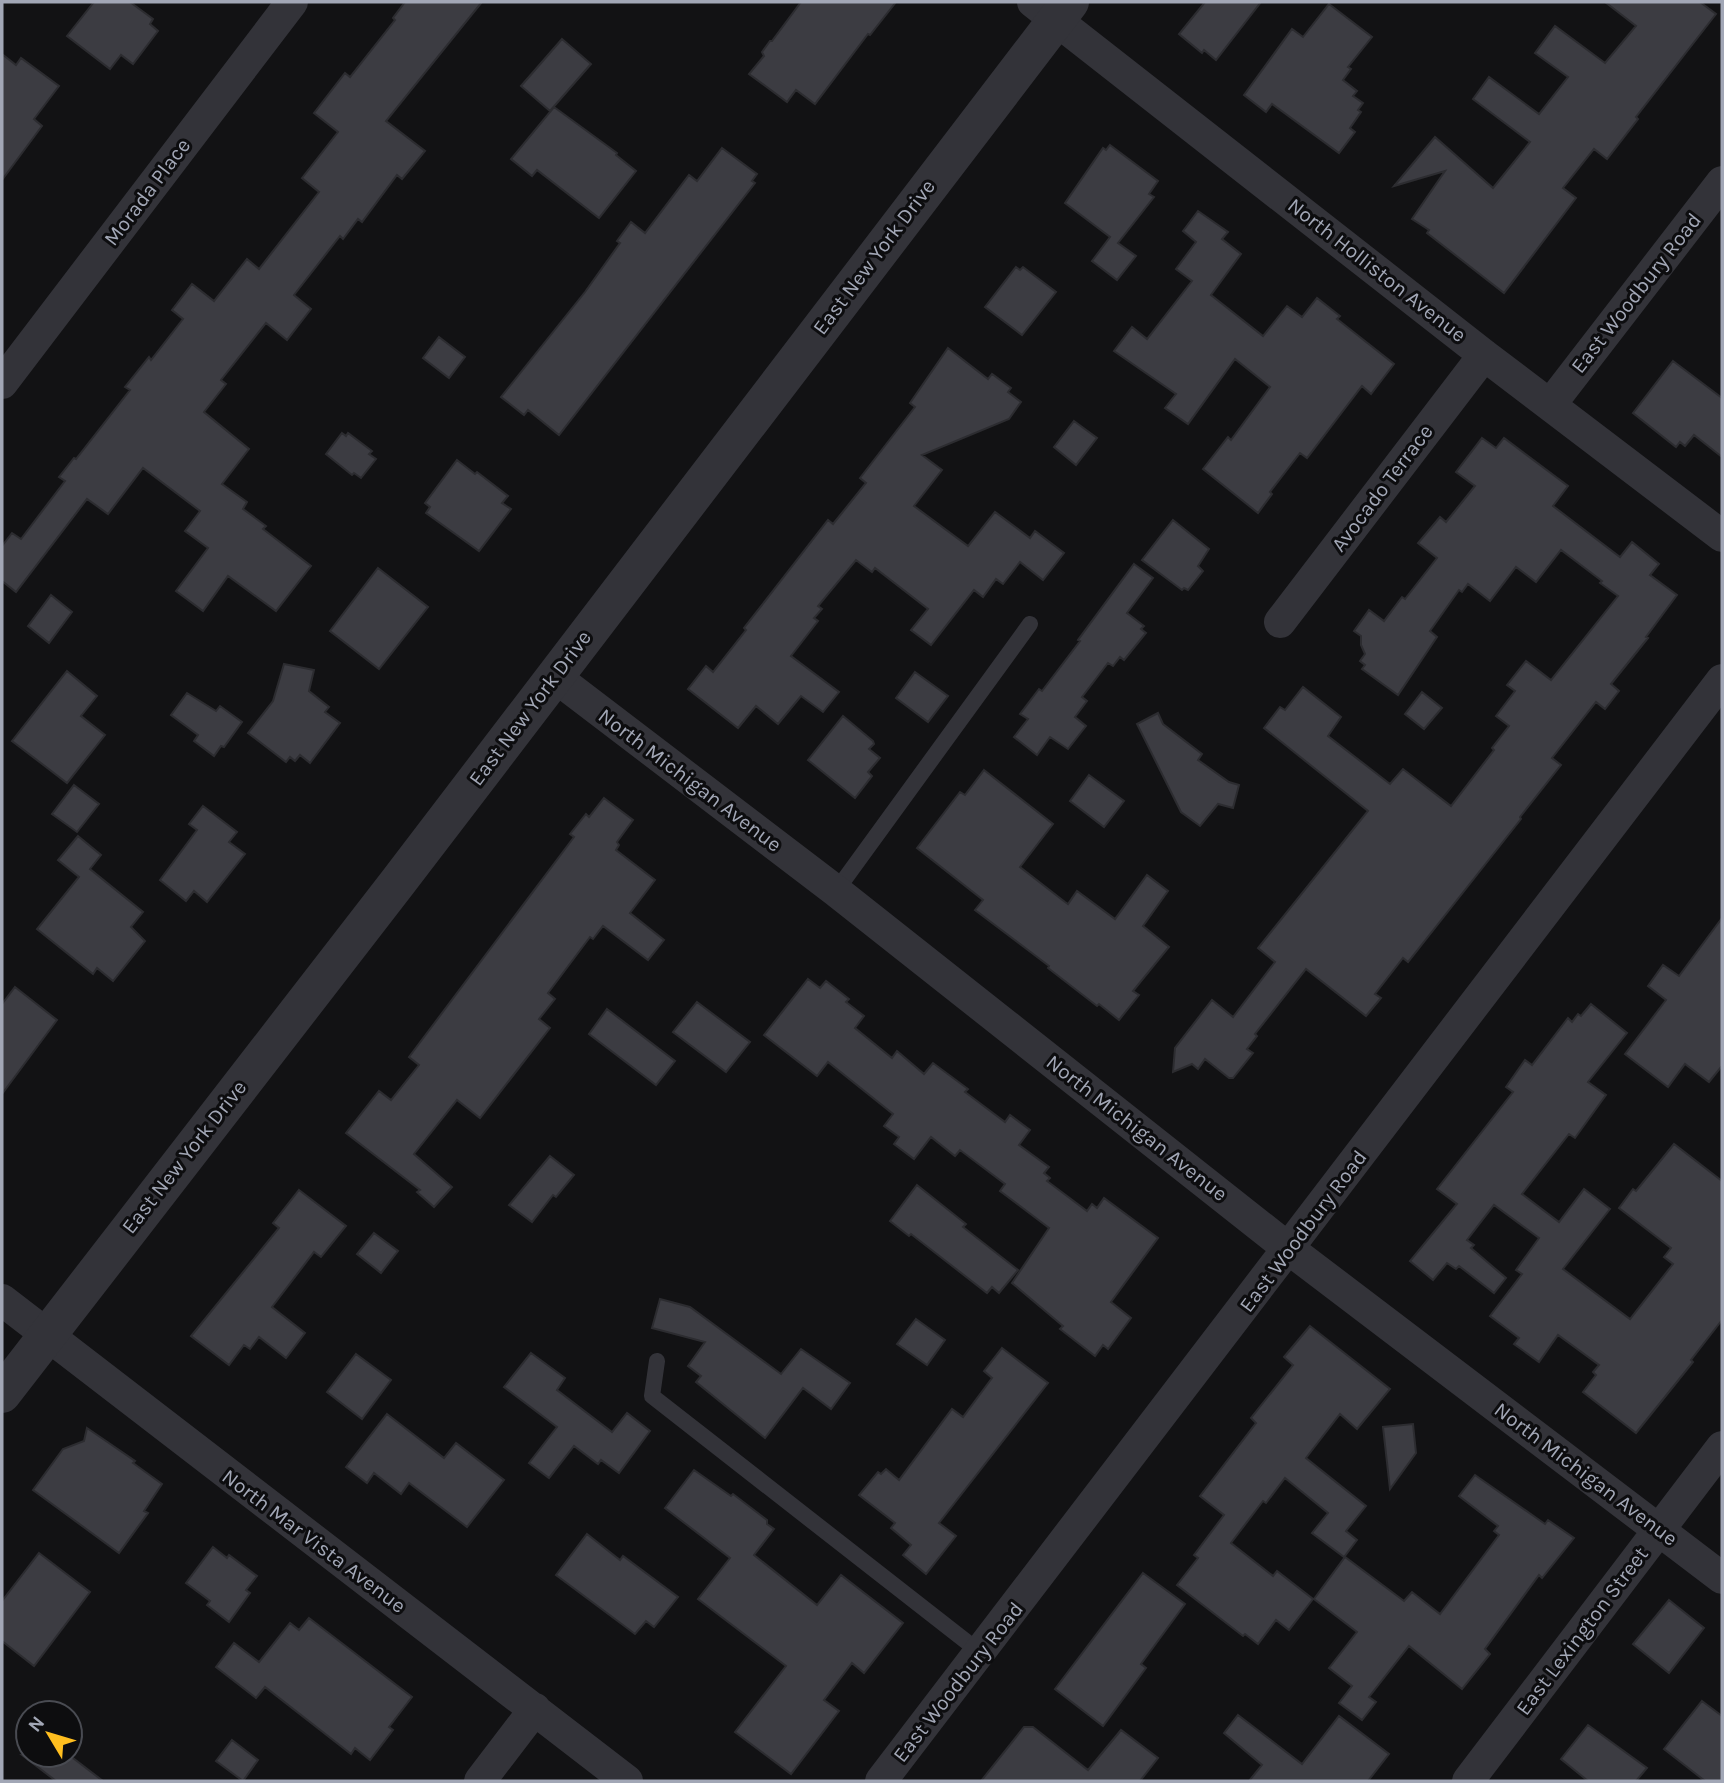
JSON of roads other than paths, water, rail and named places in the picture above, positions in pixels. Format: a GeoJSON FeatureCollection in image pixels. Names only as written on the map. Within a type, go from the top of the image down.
{"type":"FeatureCollection","features":[{"type":"Feature","properties":{"kind":"street","name":"Morada Place"},"geometry":{"type":"LineString","coordinates":[[2,383],[292,2]]}},
{"type":"Feature","properties":{"kind":"street","name":"North Holliston Avenue"},"geometry":{"type":"LineString","coordinates":[[1053,8],[1485,355],[1722,536]]}},
{"type":"Feature","properties":{"kind":"street","name":"East New York Drive"},"geometry":{"type":"LineString","coordinates":[[2,1394],[398,882],[1053,8]]}},
{"type":"Feature","properties":{"kind":"street","name":"East Woodbury Road"},"geometry":{"type":"LineString","coordinates":[[1550,405],[1722,182]]}},
{"type":"Feature","properties":{"kind":"street","name":"Avocado Terrace"},"geometry":{"type":"LineString","coordinates":[[1280,622],[1485,355]]}},
{"type":"Feature","properties":{"kind":"street","name":"North Michigan Avenue"},"geometry":{"type":"LineString","coordinates":[[554,676],[836,891],[1289,1248],[1722,1578]]}},
{"type":"Feature","properties":{"kind":"street","name":"East Woodbury Road"},"geometry":{"type":"LineString","coordinates":[[881,1781],[1722,680]]}},
{"type":"Feature","properties":{"kind":"street","name":"North Mar Vista Avenue"},"geometry":{"type":"LineString","coordinates":[[2,1300],[626,1781]]}},
{"type":"Feature","properties":{"kind":"street","name":"East Lexington Street"},"geometry":{"type":"LineString","coordinates":[[1468,1781],[1722,1447]]}},
{"type":"Feature","properties":{"kind":"street"},"geometry":{"type":"LineString","coordinates":[[481,1781],[535,1709]]}},
{"type":"Feature","properties":{"kind":"lane"},"geometry":{"type":"LineString","coordinates":[[836,891],[1030,624]]}},
{"type":"Feature","properties":{"kind":"lane"},"geometry":{"type":"LineString","coordinates":[[657,1360],[652,1396],[981,1653]]}}]}
